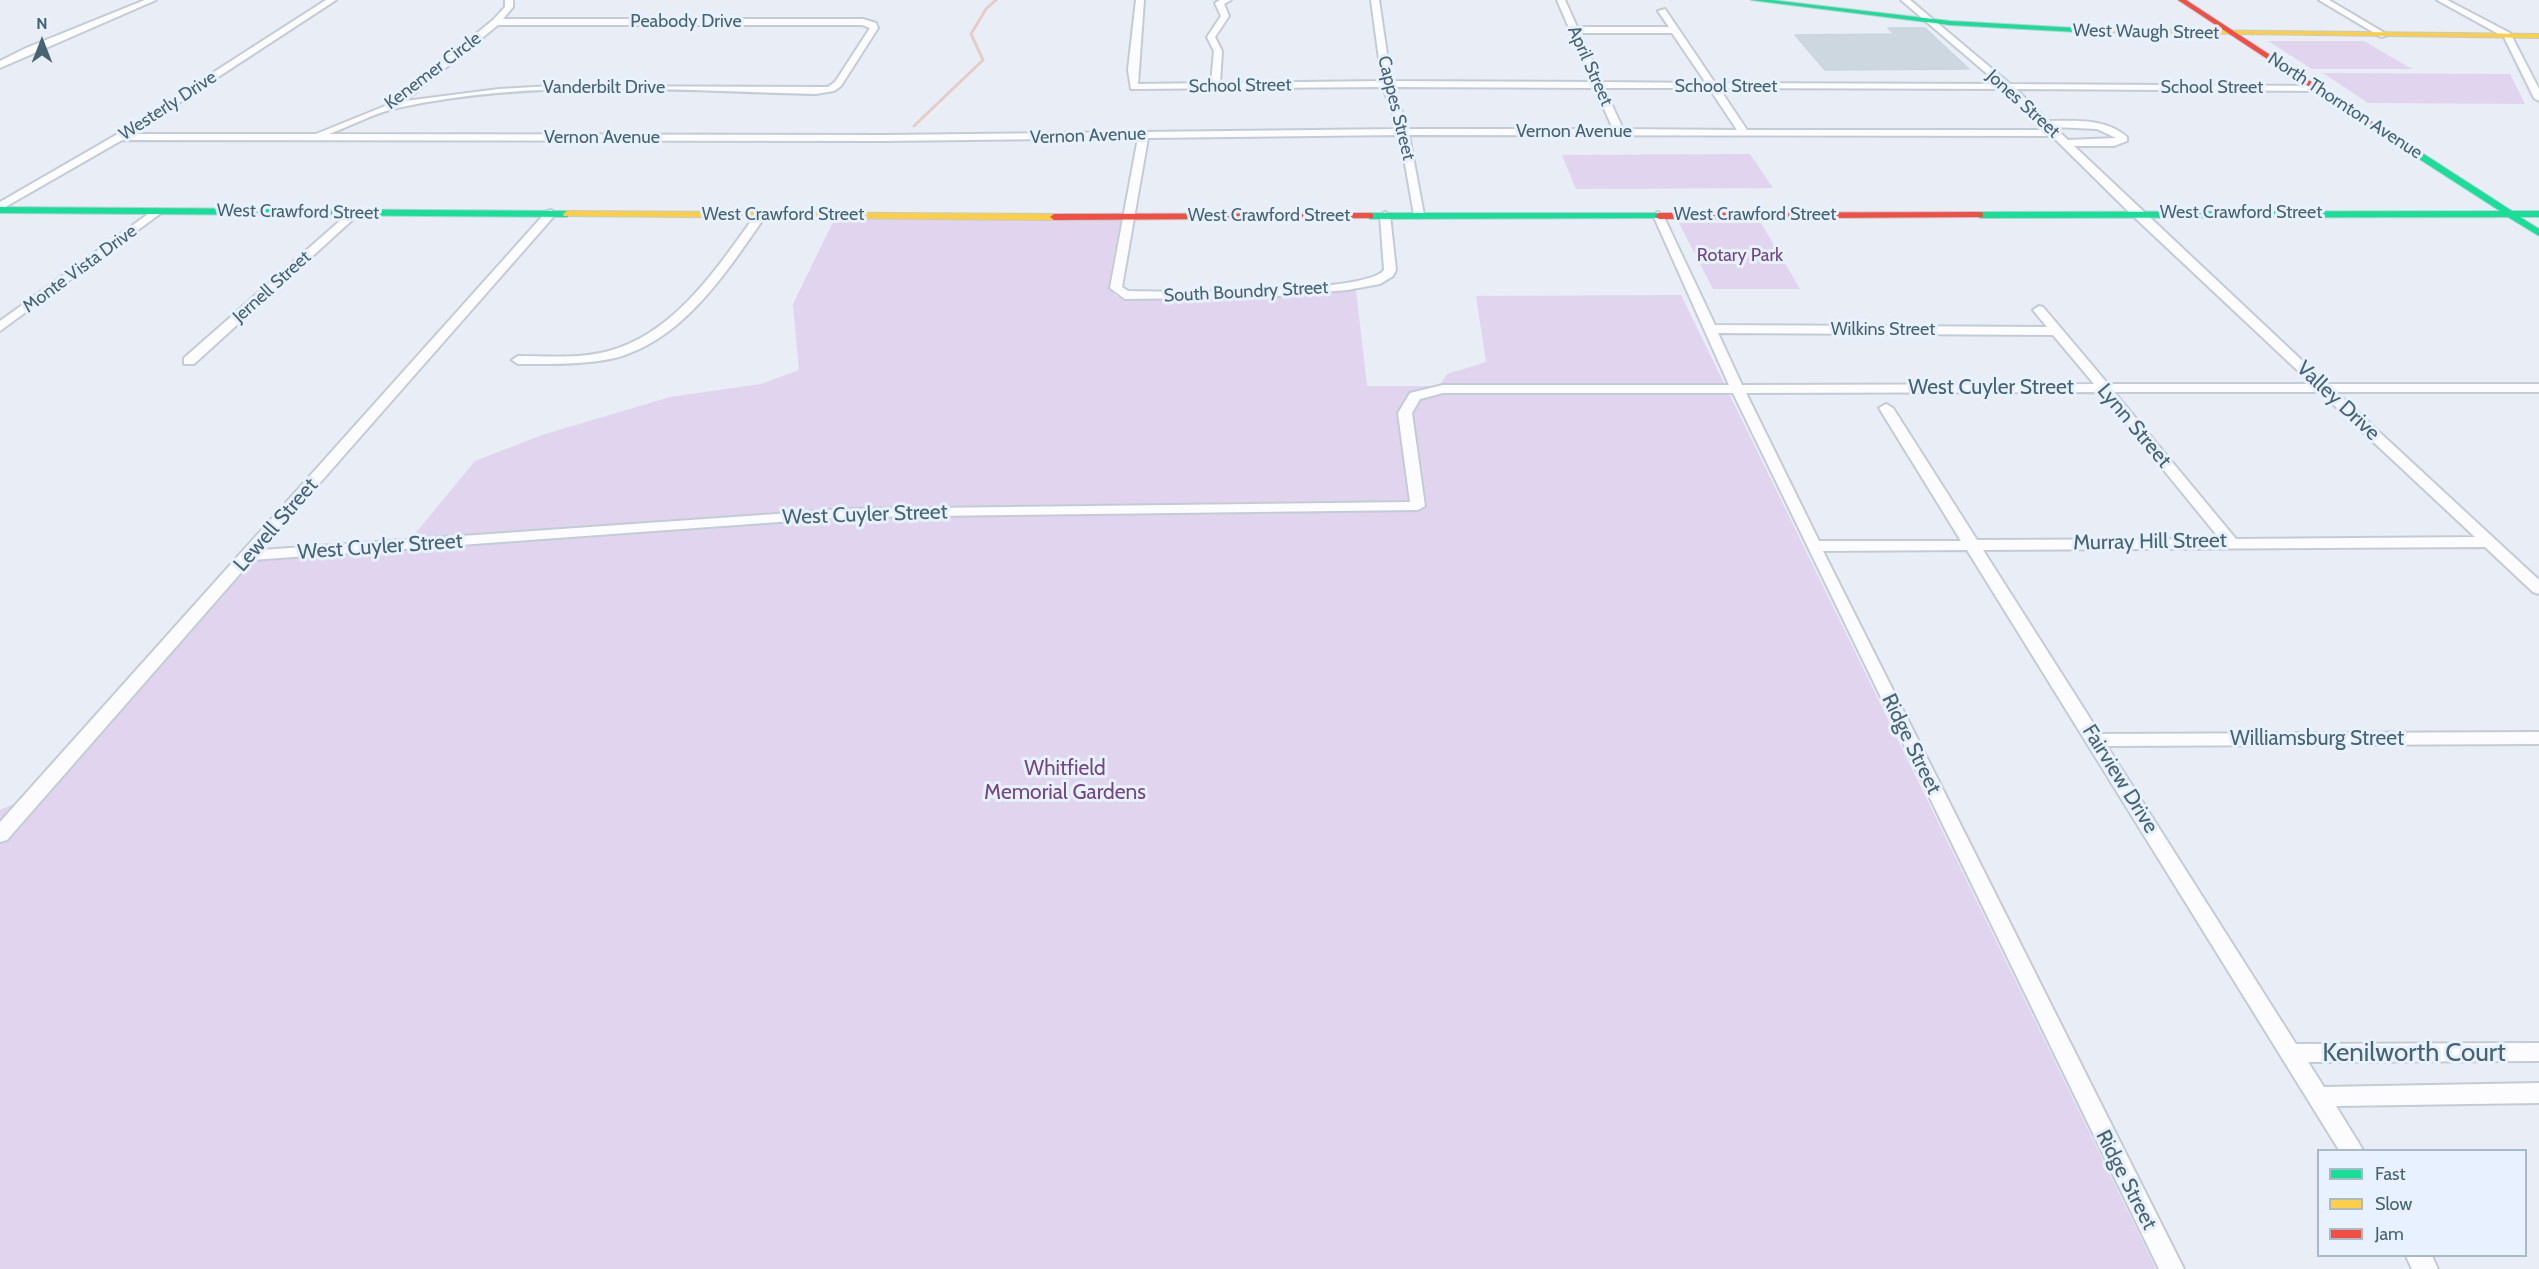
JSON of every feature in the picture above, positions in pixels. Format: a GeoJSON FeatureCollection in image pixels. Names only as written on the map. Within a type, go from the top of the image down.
{"type":"FeatureCollection","features":[{"type":"Feature","properties":{"kind":"street"},"geometry":{"type":"LineString","coordinates":[[0,65],[29,50],[153,0]]}},
{"type":"Feature","properties":{"kind":"street","name":"Westerly Drive"},"geometry":{"type":"LineString","coordinates":[[0,208],[120,137],[332,0]]}},
{"type":"Feature","properties":{"kind":"street","name":"Kenemer Circle"},"geometry":{"type":"LineString","coordinates":[[309,138],[393,106],[496,22],[509,7],[509,0]]}},
{"type":"Feature","properties":{"kind":"street","name":"School Street"},"geometry":{"type":"LineString","coordinates":[[1140,0],[1133,70],[1134,87],[1387,84],[1599,87],[2318,88]]}},
{"type":"Feature","properties":{"kind":"street"},"geometry":{"type":"LineString","coordinates":[[1216,87],[1214,77],[1218,51],[1211,37],[1225,16],[1219,3],[1227,0]]}},
{"type":"Feature","properties":{"kind":"street","name":"Cappes Street"},"geometry":{"type":"LineString","coordinates":[[1375,0],[1387,84],[1404,132],[1419,215]]}},
{"type":"Feature","properties":{"kind":"street","name":"April Street"},"geometry":{"type":"LineString","coordinates":[[1561,0],[1619,132]]}},
{"type":"Feature","properties":{"kind":"street","name":"West Waugh Street"},"geometry":{"type":"LineString","coordinates":[[1754,0],[1930,21],[2077,31],[2539,36]]}},
{"type":"Feature","properties":{"kind":"street","name":"Jones Street"},"geometry":{"type":"LineString","coordinates":[[1905,0],[2008,87],[2136,213]]}},
{"type":"Feature","properties":{"kind":"street","name":"North Thornton Avenue"},"geometry":{"type":"LineString","coordinates":[[2181,0],[2539,233]]}},
{"type":"Feature","properties":{"kind":"street"},"geometry":{"type":"LineString","coordinates":[[2323,0],[2384,34]]}},
{"type":"Feature","properties":{"kind":"street"},"geometry":{"type":"LineString","coordinates":[[2441,0],[2507,35],[2539,98]]}},
{"type":"Feature","properties":{"kind":"street"},"geometry":{"type":"LineString","coordinates":[[1662,11],[1744,133]]}},
{"type":"Feature","properties":{"kind":"street","name":"Peabody Drive"},"geometry":{"type":"LineString","coordinates":[[496,22],[863,22],[873,25],[874,28],[838,84],[831,89],[816,91]]}},
{"type":"Feature","properties":{"kind":"street"},"geometry":{"type":"LineString","coordinates":[[1574,30],[1675,30]]}},
{"type":"Feature","properties":{"kind":"street","name":"Vanderbilt Drive"},"geometry":{"type":"LineString","coordinates":[[393,106],[450,95],[531,88],[623,85],[816,91]]}},
{"type":"Feature","properties":{"kind":"street"},"geometry":{"type":"LineString","coordinates":[[2046,124],[2098,127],[2120,135],[2123,139],[2114,143],[2066,143]]}},
{"type":"Feature","properties":{"kind":"street","name":"Vernon Avenue"},"geometry":{"type":"LineString","coordinates":[[120,137],[1019,138],[1144,134],[1404,132],[2056,133]]}},
{"type":"Feature","properties":{"kind":"street"},"geometry":{"type":"LineString","coordinates":[[1129,216],[1144,134]]}},
{"type":"Feature","properties":{"kind":"street","name":"West Crawford Street"},"geometry":{"type":"LineString","coordinates":[[0,208],[355,213],[1129,216],[2539,214]]}},
{"type":"Feature","properties":{"kind":"street","name":"Monte Vista Drive"},"geometry":{"type":"LineString","coordinates":[[0,327],[159,211]]}},
{"type":"Feature","properties":{"kind":"street","name":"Jernell Street"},"geometry":{"type":"LineString","coordinates":[[189,361],[355,213]]}},
{"type":"Feature","properties":{"kind":"street","name":"Lewell Street"},"geometry":{"type":"LineString","coordinates":[[2,831],[551,213]]}},
{"type":"Feature","properties":{"kind":"street","name":"Valley Drive"},"geometry":{"type":"LineString","coordinates":[[2136,213],[2539,589]]}},
{"type":"Feature","properties":{"kind":"street"},"geometry":{"type":"LineString","coordinates":[[518,360],[613,354],[673,322],[719,272],[761,215]]}},
{"type":"Feature","properties":{"kind":"street","name":"South Boundry Street"},"geometry":{"type":"LineString","coordinates":[[1129,216],[1116,288],[1125,295],[1163,297],[1358,286],[1383,281],[1390,273],[1391,264],[1385,215]]}},
{"type":"Feature","properties":{"kind":"street","name":"Ridge Street"},"geometry":{"type":"LineString","coordinates":[[1658,215],[1814,546],[2172,1269]]}},
{"type":"Feature","properties":{"kind":"street","name":"Lynn Street"},"geometry":{"type":"LineString","coordinates":[[2039,310],[2231,542]]}},
{"type":"Feature","properties":{"kind":"street","name":"Wilkins Street"},"geometry":{"type":"LineString","coordinates":[[1711,329],[2055,331]]}},
{"type":"Feature","properties":{"kind":"street","name":"West Cuyler Street"},"geometry":{"type":"LineString","coordinates":[[248,556],[848,513],[1418,506],[1405,413],[1415,396],[1443,389],[2539,388]]}},
{"type":"Feature","properties":{"kind":"street","name":"Fairview Drive"},"geometry":{"type":"LineString","coordinates":[[1886,408],[1969,544],[2096,740],[2350,1149]]}},
{"type":"Feature","properties":{"kind":"street","name":"Murray Hill Street"},"geometry":{"type":"LineString","coordinates":[[1814,546],[2487,542]]}},
{"type":"Feature","properties":{"kind":"street","name":"Williamsburg Street"},"geometry":{"type":"LineString","coordinates":[[2096,740],[2539,738]]}},
{"type":"Feature","properties":{"kind":"street","name":"Kenilworth Court"},"geometry":{"type":"LineString","coordinates":[[2290,1053],[2539,1052]]}},
{"type":"Feature","properties":{"kind":"street","name":"Kenilworth Court"},"geometry":{"type":"LineString","coordinates":[[2317,1097],[2539,1093]]}},
{"type":"Feature","properties":{"kind":"green space"},"geometry":{"type":"Polygon","coordinates":[[[2268,41],[2364,41],[2412,69],[2312,69],[2268,41]]]}},
{"type":"Feature","properties":{"kind":"green space"},"geometry":{"type":"Polygon","coordinates":[[[2323,73],[2510,74],[2525,104],[2368,103],[2323,73]]]}},
{"type":"Feature","properties":{"kind":"green space"},"geometry":{"type":"Polygon","coordinates":[[[1750,154],[1773,188],[1576,189],[1562,155],[1750,154]]]}},
{"type":"Feature","properties":{"kind":"green space","name":"Whitfield Memorial Gardens"},"geometry":{"type":"Polygon","coordinates":[[[835,218],[1121,219],[1109,283],[1115,296],[1132,299],[1188,299],[1356,290],[1367,386],[1439,386],[1447,374],[1486,362],[1476,296],[1681,295],[2156,1269],[0,1269],[0,810],[16,803],[240,552],[410,540],[475,461],[542,435],[670,397],[761,384],[799,370],[793,304],[835,218]]]}},
{"type":"Feature","properties":{"kind":"green space","name":"Rotary Park"},"geometry":{"type":"Polygon","coordinates":[[[1679,223],[1761,223],[1800,289],[1713,289],[1679,223]]]}},
{"type":"Feature","properties":{"kind":"building"},"geometry":{"type":"Polygon","coordinates":[[[1888,28],[1925,28],[1969,69],[1825,70],[1795,35],[1894,34],[1888,28]]]}},
{"type":"Feature","properties":{"kind":"waterway"},"geometry":{"type":"LineString","coordinates":[[914,126],[983,60],[971,34],[986,9],[996,0]]}},
{"type":"Feature","properties":{"kind":"traffic: fast"},"geometry":{"type":"LineString","coordinates":[[1754,0],[1950,23],[2095,31]]}},
{"type":"Feature","properties":{"kind":"traffic: fast"},"geometry":{"type":"LineString","coordinates":[[2413,151],[2539,233]]}},
{"type":"Feature","properties":{"kind":"traffic: fast"},"geometry":{"type":"LineString","coordinates":[[0,210],[567,214]]}},
{"type":"Feature","properties":{"kind":"traffic: fast"},"geometry":{"type":"LineString","coordinates":[[1980,215],[2539,214]]}},
{"type":"Feature","properties":{"kind":"traffic: fast"},"geometry":{"type":"LineString","coordinates":[[1370,216],[1659,216]]}},
{"type":"Feature","properties":{"kind":"traffic: slow"},"geometry":{"type":"LineString","coordinates":[[2095,31],[2539,36]]}},
{"type":"Feature","properties":{"kind":"traffic: slow"},"geometry":{"type":"LineString","coordinates":[[567,214],[1054,217]]}},
{"type":"Feature","properties":{"kind":"traffic: jam"},"geometry":{"type":"LineString","coordinates":[[2181,0],[2413,151]]}},
{"type":"Feature","properties":{"kind":"traffic: jam"},"geometry":{"type":"LineString","coordinates":[[1659,216],[1980,215]]}},
{"type":"Feature","properties":{"kind":"traffic: jam"},"geometry":{"type":"LineString","coordinates":[[1054,217],[1370,216]]}}]}
